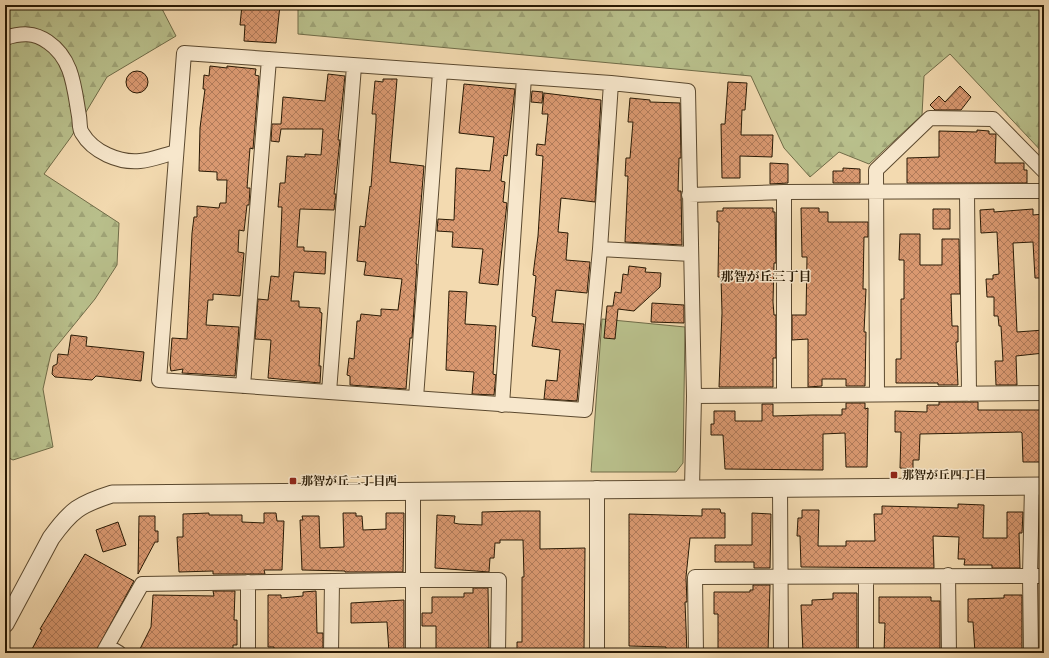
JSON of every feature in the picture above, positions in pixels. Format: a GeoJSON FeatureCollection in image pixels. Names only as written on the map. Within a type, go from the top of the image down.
{"type":"FeatureCollection","features":[{"type":"Feature","properties":{"kind":"street"},"geometry":{"type":"LineString","coordinates":[[5,38],[27,33],[40,36],[53,46],[66,61],[72,76],[82,133],[96,150],[117,159],[140,161],[176,152]]}},
{"type":"Feature","properties":{"kind":"street"},"geometry":{"type":"LineString","coordinates":[[611,83],[600,249],[585,410],[159,380],[184,53],[611,83],[688,91],[694,396],[692,488]]}},
{"type":"Feature","properties":{"kind":"street"},"geometry":{"type":"LineString","coordinates":[[243,386],[269,59]]}},
{"type":"Feature","properties":{"kind":"street"},"geometry":{"type":"LineString","coordinates":[[329,392],[354,66]]}},
{"type":"Feature","properties":{"kind":"street"},"geometry":{"type":"LineString","coordinates":[[416,398],[440,72]]}},
{"type":"Feature","properties":{"kind":"street"},"geometry":{"type":"LineString","coordinates":[[502,405],[524,78]]}},
{"type":"Feature","properties":{"kind":"street"},"geometry":{"type":"LineString","coordinates":[[877,393],[876,170],[930,118],[993,119],[1044,171]]}},
{"type":"Feature","properties":{"kind":"street"},"geometry":{"type":"LineString","coordinates":[[689,195],[784,192],[967,193],[1044,191]]}},
{"type":"Feature","properties":{"kind":"street"},"geometry":{"type":"LineString","coordinates":[[784,192],[784,396]]}},
{"type":"Feature","properties":{"kind":"street"},"geometry":{"type":"LineString","coordinates":[[967,193],[969,394]]}},
{"type":"Feature","properties":{"kind":"street"},"geometry":{"type":"LineString","coordinates":[[600,249],[691,254]]}},
{"type":"Feature","properties":{"kind":"street"},"geometry":{"type":"LineString","coordinates":[[694,396],[1044,392]]}},
{"type":"Feature","properties":{"kind":"street"},"geometry":{"type":"LineString","coordinates":[[5,624],[51,538],[69,515],[80,506],[112,494],[597,488],[1038,486],[1030,576],[1031,653]]}},
{"type":"Feature","properties":{"kind":"street"},"geometry":{"type":"LineString","coordinates":[[780,487],[781,653]]}},
{"type":"Feature","properties":{"kind":"street"},"geometry":{"type":"LineString","coordinates":[[597,488],[597,653]]}},
{"type":"Feature","properties":{"kind":"street"},"geometry":{"type":"LineString","coordinates":[[413,491],[412,580],[414,653]]}},
{"type":"Feature","properties":{"kind":"street"},"geometry":{"type":"LineString","coordinates":[[948,575],[949,653]]}},
{"type":"Feature","properties":{"kind":"street"},"geometry":{"type":"LineString","coordinates":[[696,653],[695,576],[866,578],[948,575],[1044,576]]}},
{"type":"Feature","properties":{"kind":"street"},"geometry":{"type":"LineString","coordinates":[[866,578],[866,653]]}},
{"type":"Feature","properties":{"kind":"street"},"geometry":{"type":"LineString","coordinates":[[110,651],[142,584],[499,580],[498,653]]}},
{"type":"Feature","properties":{"kind":"street"},"geometry":{"type":"LineString","coordinates":[[331,653],[332,581]]}},
{"type":"Feature","properties":{"kind":"street"},"geometry":{"type":"LineString","coordinates":[[248,582],[248,653]]}},
{"type":"Feature","properties":{"kind":"green space"},"geometry":{"type":"Polygon","coordinates":[[[5,5],[160,5],[176,36],[107,77],[71,137],[44,174],[119,223],[117,265],[95,299],[51,353],[43,389],[53,447],[13,460],[5,456],[5,5]]]}},
{"type":"Feature","properties":{"kind":"green space"},"geometry":{"type":"Polygon","coordinates":[[[298,5],[1044,5],[1044,154],[950,54],[924,76],[922,115],[869,164],[839,152],[810,177],[784,148],[751,76],[298,34],[298,5]]]}},
{"type":"Feature","properties":{"kind":"green space"},"geometry":{"type":"Polygon","coordinates":[[[602,319],[685,327],[683,463],[676,472],[591,472],[602,319]]]}},
{"type":"Feature","properties":{"kind":"building"},"geometry":{"type":"Polygon","coordinates":[[[242,5],[280,5],[276,43],[244,41],[245,25],[240,25],[242,5]]]}},
{"type":"Feature","properties":{"kind":"building"},"geometry":{"type":"Polygon","coordinates":[[[210,66],[256,69],[255,75],[259,76],[253,149],[250,148],[247,188],[250,188],[249,205],[247,205],[244,231],[239,230],[238,252],[244,253],[240,296],[213,294],[213,300],[208,300],[206,325],[239,327],[235,376],[182,373],[183,369],[171,371],[170,365],[172,338],[187,339],[192,233],[194,217],[197,217],[197,206],[219,208],[220,203],[226,203],[227,180],[217,180],[217,172],[199,171],[200,128],[205,89],[203,89],[204,75],[209,76],[210,66]]]}},
{"type":"Feature","properties":{"kind":"building"},"geometry":{"type":"Polygon","coordinates":[[[137,71],[145,74],[148,82],[145,90],[137,93],[129,90],[126,82],[129,74],[137,71]]]}},
{"type":"Feature","properties":{"kind":"building"},"geometry":{"type":"Polygon","coordinates":[[[328,74],[345,76],[338,140],[340,140],[334,194],[336,194],[334,210],[300,209],[297,247],[304,247],[304,251],[326,252],[325,274],[294,272],[291,301],[299,301],[299,307],[320,308],[320,312],[322,313],[319,366],[321,366],[320,383],[268,378],[271,340],[255,339],[258,299],[268,300],[271,276],[279,277],[282,207],[278,207],[280,183],[285,183],[287,156],[305,157],[305,154],[321,155],[323,129],[281,129],[279,142],[271,141],[272,124],[281,124],[283,97],[325,101],[328,74]]]}},
{"type":"Feature","properties":{"kind":"building"},"geometry":{"type":"Polygon","coordinates":[[[383,79],[397,79],[390,162],[424,166],[412,338],[410,338],[406,389],[350,385],[350,376],[347,375],[349,358],[354,359],[357,321],[360,321],[361,314],[381,316],[381,309],[398,310],[402,279],[364,275],[366,262],[357,261],[360,226],[365,227],[370,186],[371,187],[376,121],[376,114],[372,114],[375,81],[383,82],[383,79]]]}},
{"type":"Feature","properties":{"kind":"building"},"geometry":{"type":"Polygon","coordinates":[[[728,82],[747,83],[745,110],[742,110],[741,135],[773,135],[772,157],[740,156],[740,178],[722,178],[721,124],[725,124],[728,82]]]}},
{"type":"Feature","properties":{"kind":"building"},"geometry":{"type":"Polygon","coordinates":[[[464,84],[515,89],[507,156],[504,155],[501,181],[505,182],[503,202],[507,203],[498,285],[479,283],[483,249],[452,247],[453,232],[437,231],[438,219],[454,220],[456,168],[490,171],[494,137],[459,133],[464,84]]]}},
{"type":"Feature","properties":{"kind":"building"},"geometry":{"type":"Polygon","coordinates":[[[960,86],[971,97],[961,110],[935,110],[930,105],[939,96],[945,102],[960,86]]]}},
{"type":"Feature","properties":{"kind":"building"},"geometry":{"type":"Polygon","coordinates":[[[532,91],[543,92],[542,103],[531,102],[532,91]]]}},
{"type":"Feature","properties":{"kind":"building"},"geometry":{"type":"Polygon","coordinates":[[[544,93],[601,100],[595,202],[561,198],[558,232],[568,233],[566,260],[590,262],[587,293],[556,290],[552,322],[584,324],[577,401],[544,399],[546,380],[557,381],[560,350],[532,346],[536,317],[532,316],[536,276],[533,275],[538,236],[543,156],[536,155],[537,144],[545,145],[548,114],[542,114],[544,93]]]}},
{"type":"Feature","properties":{"kind":"building"},"geometry":{"type":"Polygon","coordinates":[[[630,98],[650,100],[650,102],[680,103],[681,158],[679,158],[678,191],[681,191],[682,245],[625,242],[628,176],[625,176],[626,158],[630,158],[633,122],[628,122],[630,98]]]}},
{"type":"Feature","properties":{"kind":"building"},"geometry":{"type":"Polygon","coordinates":[[[977,130],[989,131],[989,134],[996,134],[995,163],[1024,163],[1024,170],[1027,170],[1027,183],[907,183],[907,158],[939,157],[939,131],[977,132],[977,130]]]}},
{"type":"Feature","properties":{"kind":"building"},"geometry":{"type":"Polygon","coordinates":[[[770,163],[788,164],[788,183],[770,184],[770,163]]]}},
{"type":"Feature","properties":{"kind":"building"},"geometry":{"type":"Polygon","coordinates":[[[843,168],[860,169],[860,183],[833,183],[833,171],[843,171],[843,168]]]}},
{"type":"Feature","properties":{"kind":"building"},"geometry":{"type":"Polygon","coordinates":[[[723,208],[773,208],[773,212],[775,212],[776,263],[774,263],[773,302],[774,315],[776,315],[776,358],[773,358],[773,387],[719,387],[722,313],[721,277],[718,277],[719,222],[717,222],[717,211],[723,211],[723,208]]]}},
{"type":"Feature","properties":{"kind":"building"},"geometry":{"type":"Polygon","coordinates":[[[801,208],[819,208],[819,212],[828,212],[828,222],[868,222],[868,237],[864,237],[863,289],[866,289],[864,332],[866,332],[865,386],[846,386],[846,379],[822,379],[822,386],[808,387],[808,339],[792,340],[792,315],[806,315],[807,257],[802,257],[801,208]]]}},
{"type":"Feature","properties":{"kind":"building"},"geometry":{"type":"Polygon","coordinates":[[[933,209],[950,209],[950,229],[933,229],[933,209]]]}},
{"type":"Feature","properties":{"kind":"building"},"geometry":{"type":"Polygon","coordinates":[[[994,209],[994,212],[1033,209],[1033,215],[1044,214],[1044,278],[1035,278],[1033,242],[1013,243],[1017,332],[1044,330],[1044,353],[1016,356],[1017,385],[996,385],[995,361],[1003,361],[1001,326],[999,326],[998,316],[994,316],[994,297],[987,297],[986,279],[993,279],[993,275],[999,274],[997,232],[981,233],[980,210],[994,209]]]}},
{"type":"Feature","properties":{"kind":"building"},"geometry":{"type":"Polygon","coordinates":[[[900,234],[920,234],[920,265],[942,265],[942,239],[959,239],[960,294],[951,294],[952,326],[958,326],[958,342],[956,342],[958,385],[938,385],[938,383],[896,383],[896,359],[901,359],[901,299],[904,299],[904,260],[899,260],[900,234]]]}},
{"type":"Feature","properties":{"kind":"building"},"geometry":{"type":"Polygon","coordinates":[[[629,266],[646,268],[645,272],[661,273],[660,287],[634,311],[618,309],[615,339],[604,338],[607,306],[613,306],[615,292],[621,293],[623,274],[628,275],[629,266]]]}},
{"type":"Feature","properties":{"kind":"building"},"geometry":{"type":"Polygon","coordinates":[[[449,291],[467,292],[465,324],[496,326],[493,374],[496,375],[494,395],[472,394],[474,372],[446,370],[449,291]]]}},
{"type":"Feature","properties":{"kind":"building"},"geometry":{"type":"Polygon","coordinates":[[[652,303],[684,305],[684,323],[651,322],[652,303]]]}},
{"type":"Feature","properties":{"kind":"building"},"geometry":{"type":"Polygon","coordinates":[[[71,335],[87,337],[86,346],[144,352],[141,381],[96,376],[92,380],[55,377],[52,374],[53,366],[57,364],[58,354],[68,355],[71,335]]]}},
{"type":"Feature","properties":{"kind":"building"},"geometry":{"type":"Polygon","coordinates":[[[939,402],[978,402],[978,410],[1041,410],[1042,462],[1023,462],[1021,432],[920,434],[919,460],[913,460],[913,469],[900,468],[901,432],[895,432],[895,411],[927,412],[927,405],[939,405],[939,402]]]}},
{"type":"Feature","properties":{"kind":"building"},"geometry":{"type":"Polygon","coordinates":[[[846,403],[865,403],[865,409],[868,408],[867,467],[846,467],[845,433],[823,434],[823,470],[725,469],[723,435],[711,435],[711,424],[714,424],[714,411],[735,411],[735,421],[762,421],[762,404],[773,404],[773,416],[842,415],[842,409],[846,409],[846,403]]]}},
{"type":"Feature","properties":{"kind":"building"},"geometry":{"type":"Polygon","coordinates":[[[958,504],[984,505],[983,538],[1007,538],[1007,512],[1023,512],[1022,533],[1019,533],[1020,568],[992,568],[992,565],[964,565],[965,559],[958,559],[959,537],[933,536],[934,568],[801,567],[800,536],[797,536],[798,518],[802,518],[802,510],[819,510],[818,546],[846,546],[846,541],[875,541],[874,514],[882,514],[882,506],[958,508],[958,504]]]}},
{"type":"Feature","properties":{"kind":"building"},"geometry":{"type":"Polygon","coordinates":[[[702,509],[720,509],[721,513],[725,513],[725,538],[690,538],[686,577],[687,602],[685,602],[687,653],[666,653],[666,647],[629,646],[629,514],[702,516],[702,509]]]}},
{"type":"Feature","properties":{"kind":"building"},"geometry":{"type":"Polygon","coordinates":[[[540,511],[540,549],[585,548],[584,650],[543,650],[543,653],[517,653],[517,642],[522,642],[522,577],[524,577],[523,540],[500,540],[500,543],[495,543],[494,558],[490,558],[489,572],[435,568],[437,515],[455,516],[454,523],[482,525],[482,512],[540,511]]]}},
{"type":"Feature","properties":{"kind":"building"},"geometry":{"type":"Polygon","coordinates":[[[209,513],[209,515],[242,515],[242,522],[264,523],[264,513],[276,513],[277,521],[284,521],[282,570],[264,570],[265,574],[213,574],[213,571],[179,572],[177,537],[183,537],[183,514],[209,513]]]}},
{"type":"Feature","properties":{"kind":"building"},"geometry":{"type":"Polygon","coordinates":[[[343,513],[356,513],[356,516],[362,516],[363,530],[386,529],[386,513],[404,513],[403,572],[302,570],[300,520],[303,520],[302,516],[319,516],[320,548],[344,547],[343,513]]]}},
{"type":"Feature","properties":{"kind":"building"},"geometry":{"type":"Polygon","coordinates":[[[752,513],[771,514],[770,568],[754,568],[754,562],[715,562],[715,545],[752,545],[752,513]]]}},
{"type":"Feature","properties":{"kind":"building"},"geometry":{"type":"Polygon","coordinates":[[[139,516],[155,516],[155,531],[158,531],[158,542],[155,542],[138,574],[139,516]]]}},
{"type":"Feature","properties":{"kind":"building"},"geometry":{"type":"Polygon","coordinates":[[[118,522],[126,545],[103,552],[96,530],[118,522]]]}},
{"type":"Feature","properties":{"kind":"building"},"geometry":{"type":"Polygon","coordinates":[[[85,554],[134,581],[95,653],[30,653],[42,630],[40,629],[85,554]]]}},
{"type":"Feature","properties":{"kind":"building"},"geometry":{"type":"Polygon","coordinates":[[[753,585],[770,585],[768,652],[718,653],[718,614],[714,614],[714,592],[750,592],[750,590],[753,590],[753,585]]]}},
{"type":"Feature","properties":{"kind":"building"},"geometry":{"type":"Polygon","coordinates":[[[473,588],[488,588],[489,648],[487,648],[487,653],[436,653],[436,626],[422,626],[422,613],[432,613],[432,597],[464,597],[464,593],[473,593],[473,588]]]}},
{"type":"Feature","properties":{"kind":"building"},"geometry":{"type":"Polygon","coordinates":[[[213,591],[235,591],[234,620],[237,620],[237,645],[233,645],[233,653],[186,653],[186,650],[166,649],[163,653],[138,653],[151,627],[153,595],[214,596],[213,591]]]}},
{"type":"Feature","properties":{"kind":"building"},"geometry":{"type":"Polygon","coordinates":[[[316,591],[317,633],[323,633],[323,652],[274,651],[274,647],[268,647],[268,595],[281,595],[281,598],[303,596],[303,592],[316,591]]]}},
{"type":"Feature","properties":{"kind":"building"},"geometry":{"type":"Polygon","coordinates":[[[833,593],[857,593],[857,652],[803,653],[801,605],[812,605],[812,600],[833,599],[833,593]]]}},
{"type":"Feature","properties":{"kind":"building"},"geometry":{"type":"Polygon","coordinates":[[[1004,595],[1022,595],[1022,653],[975,653],[973,622],[968,622],[968,599],[1004,598],[1004,595]]]}},
{"type":"Feature","properties":{"kind":"building"},"geometry":{"type":"Polygon","coordinates":[[[879,597],[931,597],[931,601],[940,601],[940,653],[884,653],[885,623],[879,623],[879,597]]]}},
{"type":"Feature","properties":{"kind":"building"},"geometry":{"type":"Polygon","coordinates":[[[404,600],[404,653],[389,653],[387,622],[351,623],[351,603],[404,600]]]}},
{"type":"Feature","properties":{"kind":"place","name":"那智が丘四丁目"},"geometry":{"type":"Point","coordinates":[894,475]}},
{"type":"Feature","properties":{"kind":"place","name":"那智が丘二丁目西"},"geometry":{"type":"Point","coordinates":[293,481]}},
{"type":"Feature","properties":{"kind":"district","name":"那智が丘三丁目"},"geometry":{"type":"Point","coordinates":[766,276]}}]}
